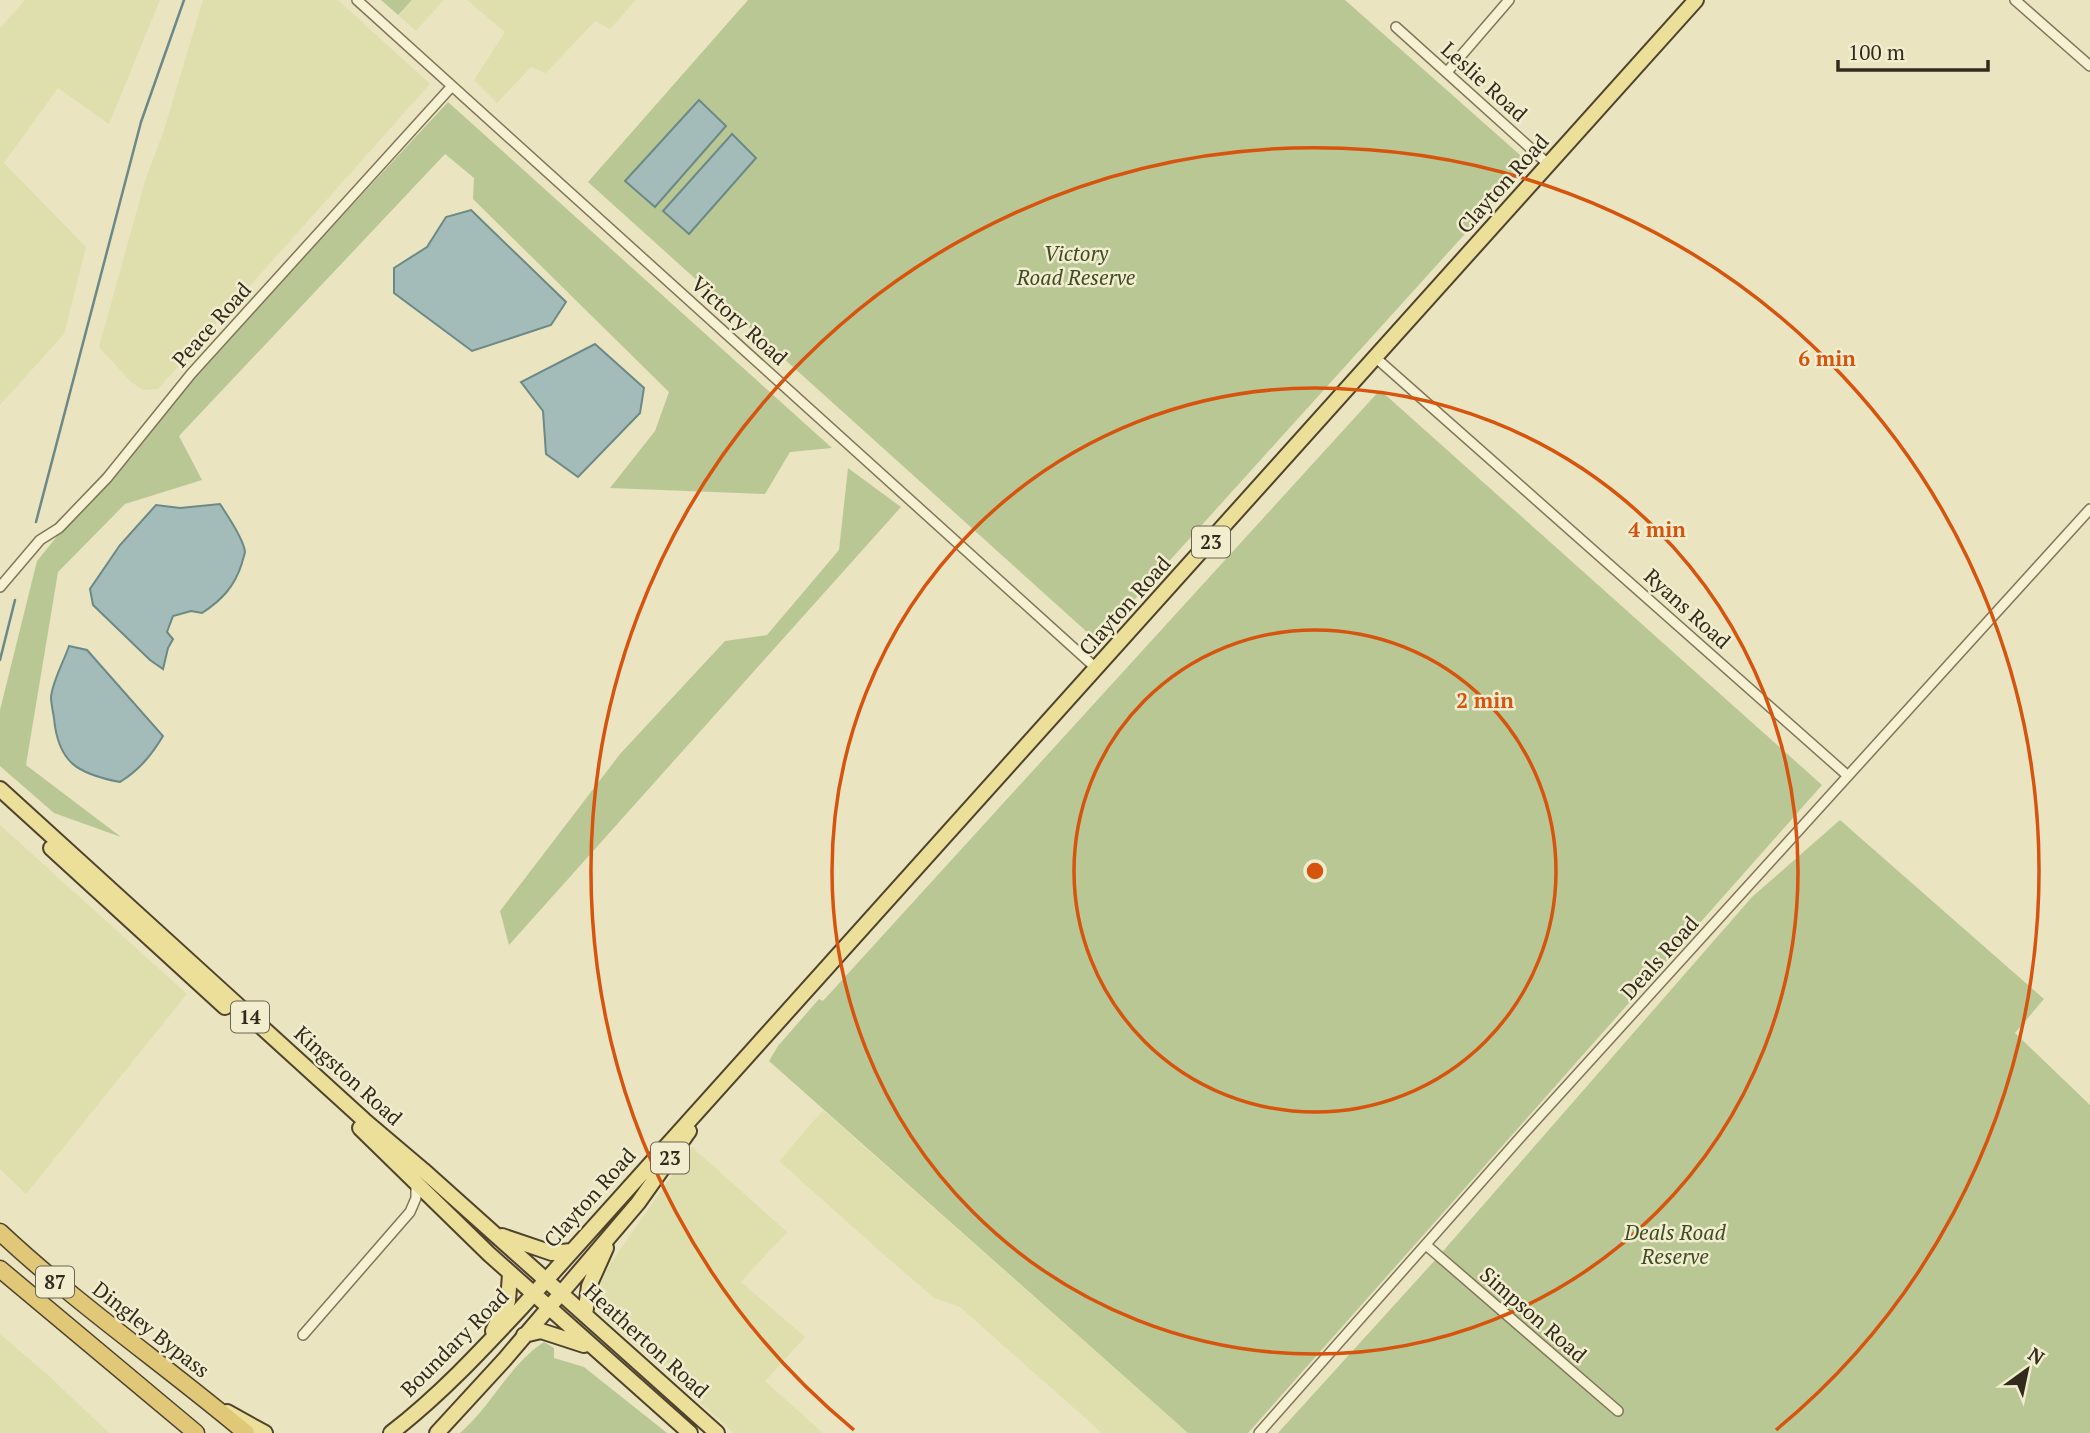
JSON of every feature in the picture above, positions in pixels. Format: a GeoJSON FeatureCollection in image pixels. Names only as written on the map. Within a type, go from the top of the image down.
{"type":"FeatureCollection","features":[{"type":"Feature","properties":{"kind":"highway","name":"Dingley Bypass"},"geometry":{"type":"LineString","coordinates":[[0,1232],[103,1321],[246,1433]]}},
{"type":"Feature","properties":{"kind":"highway","name":"87"},"geometry":{"type":"LineString","coordinates":[[0,1269],[196,1433]]}},
{"type":"Feature","properties":{"kind":"main road","name":"Clayton Road"},"geometry":{"type":"LineString","coordinates":[[546,1280],[725,1084],[1696,0]]}},
{"type":"Feature","properties":{"kind":"main road","name":"Kingston Road"},"geometry":{"type":"LineString","coordinates":[[0,789],[546,1280]]}},
{"type":"Feature","properties":{"kind":"main road","name":"Kingston Road"},"geometry":{"type":"LineString","coordinates":[[0,801],[335,1104],[533,1294]]}},
{"type":"Feature","properties":{"kind":"main road","name":"Clayton Road"},"geometry":{"type":"LineString","coordinates":[[560,1292],[618,1226],[725,1084]]}},
{"type":"Feature","properties":{"kind":"main road"},"geometry":{"type":"LineString","coordinates":[[585,1315],[589,1286],[618,1226],[609,1209]]}},
{"type":"Feature","properties":{"kind":"main road"},"geometry":{"type":"LineString","coordinates":[[488,1229],[545,1251],[571,1251]]}},
{"type":"Feature","properties":{"kind":"main road"},"geometry":{"type":"LineString","coordinates":[[483,1349],[508,1301],[510,1274]]}},
{"type":"Feature","properties":{"kind":"main road","name":"Heatherton Road"},"geometry":{"type":"LineString","coordinates":[[546,1280],[717,1433]]}},
{"type":"Feature","properties":{"kind":"main road","name":"Boundary Road"},"geometry":{"type":"LineString","coordinates":[[391,1433],[432,1399],[483,1349],[546,1280]]}},
{"type":"Feature","properties":{"kind":"main road","name":"Boundary Road"},"geometry":{"type":"LineString","coordinates":[[437,1433],[560,1292]]}},
{"type":"Feature","properties":{"kind":"main road","name":"Heatherton Road"},"geometry":{"type":"LineString","coordinates":[[533,1294],[690,1433]]}},
{"type":"Feature","properties":{"kind":"main road"},"geometry":{"type":"LineString","coordinates":[[523,1335],[536,1331],[554,1334],[579,1343],[606,1359]]}},
{"type":"Feature","properties":{"kind":"main road"},"geometry":{"type":"LineString","coordinates":[[216,1407],[265,1433]]}},
{"type":"Feature","properties":{"kind":"street","name":"Victory Road"},"geometry":{"type":"LineString","coordinates":[[357,0],[1097,668]]}},
{"type":"Feature","properties":{"kind":"street"},"geometry":{"type":"LineString","coordinates":[[1447,72],[1509,0]]}},
{"type":"Feature","properties":{"kind":"street"},"geometry":{"type":"LineString","coordinates":[[2015,0],[2090,66]]}},
{"type":"Feature","properties":{"kind":"street","name":"Leslie Road"},"geometry":{"type":"LineString","coordinates":[[1396,27],[1548,164]]}},
{"type":"Feature","properties":{"kind":"street","name":"Peace Road"},"geometry":{"type":"LineString","coordinates":[[0,587],[40,540],[59,528],[107,478],[191,374],[452,86]]}},
{"type":"Feature","properties":{"kind":"street","name":"Ryans Road"},"geometry":{"type":"LineString","coordinates":[[1376,358],[1848,776]]}},
{"type":"Feature","properties":{"kind":"street","name":"Deals Road"},"geometry":{"type":"LineString","coordinates":[[1259,1433],[1368,1308],[2090,509]]}},
{"type":"Feature","properties":{"kind":"street"},"geometry":{"type":"LineString","coordinates":[[303,1335],[410,1212],[416,1198],[416,1181]]}},
{"type":"Feature","properties":{"kind":"street"},"geometry":{"type":"LineString","coordinates":[[410,1212],[425,1206],[443,1209]]}},
{"type":"Feature","properties":{"kind":"street","name":"Simpson Road"},"geometry":{"type":"LineString","coordinates":[[1426,1245],[1618,1411]]}},
{"type":"Feature","properties":{"kind":"green space"},"geometry":{"type":"Polygon","coordinates":[[[25,0],[160,0],[109,124],[58,88],[4,163],[86,247],[64,334],[0,405],[0,28],[25,0]]]}},
{"type":"Feature","properties":{"kind":"green space"},"geometry":{"type":"Polygon","coordinates":[[[203,0],[338,0],[430,84],[158,389],[143,390],[131,382],[99,347],[145,181],[164,130],[203,0]]]}},
{"type":"Feature","properties":{"kind":"green space"},"geometry":{"type":"Polygon","coordinates":[[[381,0],[412,0],[398,15],[381,0]]]}},
{"type":"Feature","properties":{"kind":"green space"},"geometry":{"type":"Polygon","coordinates":[[[412,0],[444,0],[416,31],[398,15],[412,0]]]}},
{"type":"Feature","properties":{"kind":"green space"},"geometry":{"type":"Polygon","coordinates":[[[467,0],[636,0],[610,29],[595,21],[546,73],[531,67],[497,103],[474,80],[505,32],[467,0]]]}},
{"type":"Feature","properties":{"kind":"green space","name":"Victory Road Reserve"},"geometry":{"type":"Polygon","coordinates":[[[748,0],[1345,0],[1529,163],[1097,641],[588,182],[748,0]]]}},
{"type":"Feature","properties":{"kind":"green space"},"geometry":{"type":"Polygon","coordinates":[[[448,102],[832,448],[790,452],[765,494],[610,488],[655,431],[669,392],[473,199],[474,178],[445,154],[179,436],[202,480],[125,504],[58,572],[26,765],[121,837],[54,813],[0,766],[0,710],[37,561],[146,427],[448,102]]]}},
{"type":"Feature","properties":{"kind":"green space"},"geometry":{"type":"Polygon","coordinates":[[[1380,390],[1822,785],[1248,1433],[1188,1433],[769,1061],[778,1046],[819,999],[823,1001],[1380,390]]]}},
{"type":"Feature","properties":{"kind":"green space"},"geometry":{"type":"Polygon","coordinates":[[[848,468],[901,507],[509,945],[500,911],[620,754],[725,641],[767,635],[839,550],[848,468]]]}},
{"type":"Feature","properties":{"kind":"green space","name":"Deals Road Reserve"},"geometry":{"type":"Polygon","coordinates":[[[1840,820],[2044,999],[2015,1033],[2090,1105],[2090,1433],[1278,1433],[1437,1258],[1752,897],[1840,820]]]}},
{"type":"Feature","properties":{"kind":"green space"},"geometry":{"type":"Polygon","coordinates":[[[0,825],[187,994],[26,1194],[0,1169],[0,825]]]}},
{"type":"Feature","properties":{"kind":"green space"},"geometry":{"type":"Polygon","coordinates":[[[823,1110],[1188,1433],[1102,1433],[960,1307],[934,1298],[883,1254],[779,1161],[823,1110]]]}},
{"type":"Feature","properties":{"kind":"green space"},"geometry":{"type":"Polygon","coordinates":[[[692,1147],[787,1232],[741,1282],[805,1337],[765,1381],[823,1433],[734,1433],[601,1315],[595,1304],[605,1271],[692,1147]]]}},
{"type":"Feature","properties":{"kind":"green space"},"geometry":{"type":"Polygon","coordinates":[[[0,1334],[49,1376],[109,1433],[0,1433],[0,1334]]]}},
{"type":"Feature","properties":{"kind":"green space"},"geometry":{"type":"Polygon","coordinates":[[[544,1342],[554,1348],[554,1358],[584,1367],[667,1433],[460,1433],[521,1362],[544,1342]]]}},
{"type":"Feature","properties":{"kind":"water"},"geometry":{"type":"Polygon","coordinates":[[[699,100],[726,126],[655,207],[625,181],[699,100]]]}},
{"type":"Feature","properties":{"kind":"water"},"geometry":{"type":"Polygon","coordinates":[[[732,134],[756,158],[689,234],[663,211],[732,134]]]}},
{"type":"Feature","properties":{"kind":"water"},"geometry":{"type":"Polygon","coordinates":[[[471,210],[566,302],[551,325],[472,351],[394,293],[394,268],[427,247],[446,217],[471,210]]]}},
{"type":"Feature","properties":{"kind":"water"},"geometry":{"type":"Polygon","coordinates":[[[595,344],[644,388],[640,413],[578,477],[546,454],[543,411],[521,382],[595,344]]]}},
{"type":"Feature","properties":{"kind":"water"},"geometry":{"type":"Polygon","coordinates":[[[220,504],[242,541],[245,552],[242,563],[232,586],[209,608],[202,613],[191,611],[173,616],[167,632],[173,639],[163,669],[150,660],[93,605],[90,589],[120,545],[156,505],[180,508],[220,504]]]}},
{"type":"Feature","properties":{"kind":"water"},"geometry":{"type":"Polygon","coordinates":[[[69,646],[87,650],[163,736],[144,762],[120,782],[82,770],[73,764],[60,746],[51,697],[69,646]]]}},
{"type":"Feature","properties":{"kind":"waterway"},"geometry":{"type":"LineString","coordinates":[[36,522],[141,122],[184,0]]}},
{"type":"Feature","properties":{"kind":"waterway"},"geometry":{"type":"LineString","coordinates":[[0,660],[15,600]]}}]}
